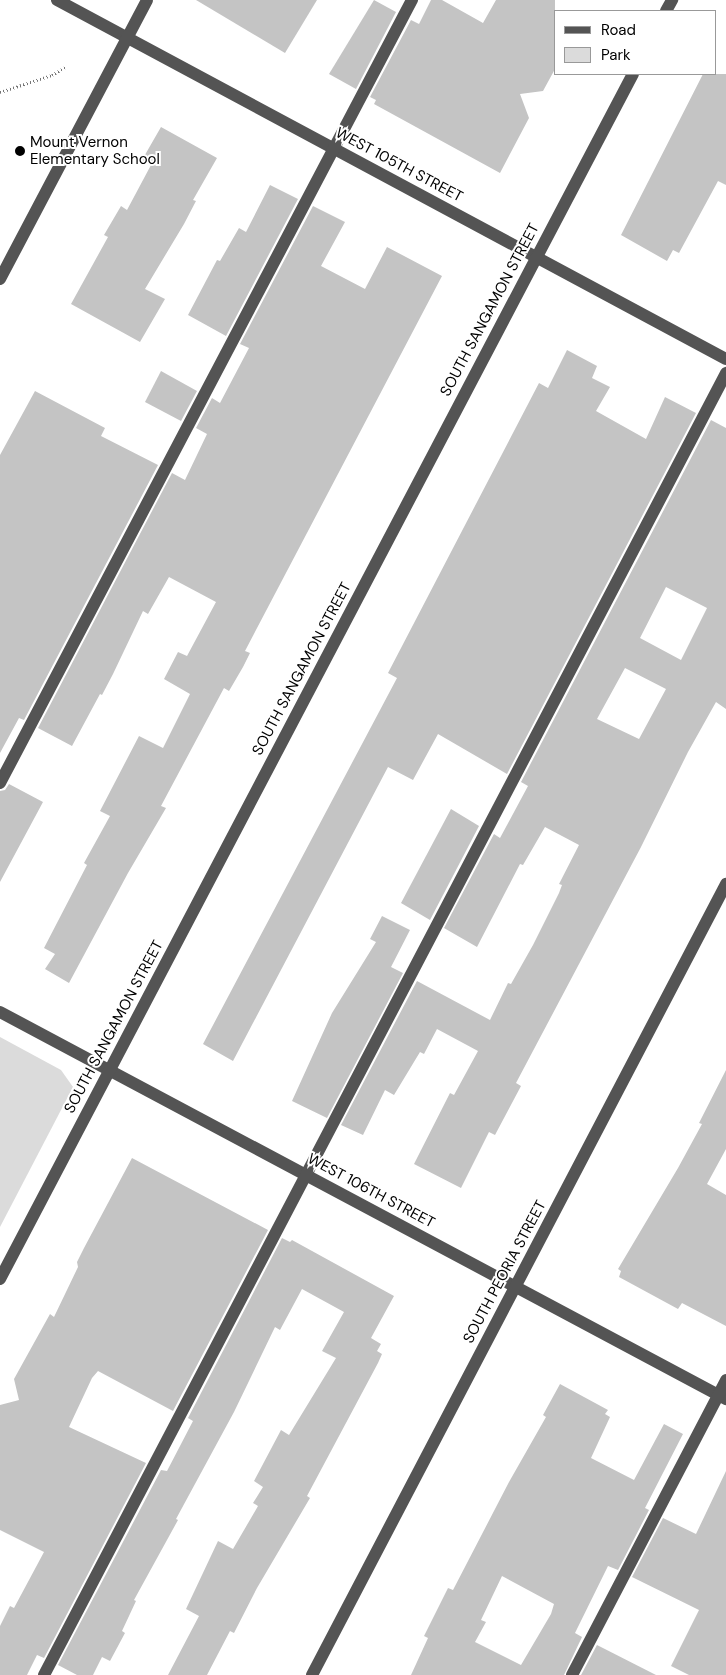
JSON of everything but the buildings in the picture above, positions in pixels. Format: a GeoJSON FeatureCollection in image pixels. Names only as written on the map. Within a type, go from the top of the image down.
{"type":"FeatureCollection","features":[{"type":"Feature","properties":{"kind":"street","name":"WEST 105TH STREET"},"geometry":{"type":"LineString","coordinates":[[57,0],[726,359]]}},
{"type":"Feature","properties":{"kind":"street"},"geometry":{"type":"LineString","coordinates":[[0,278],[147,0]]}},
{"type":"Feature","properties":{"kind":"street"},"geometry":{"type":"LineString","coordinates":[[0,783],[412,0]]}},
{"type":"Feature","properties":{"kind":"street","name":"SOUTH SANGAMON STREET"},"geometry":{"type":"LineString","coordinates":[[0,1279],[632,75]]}},
{"type":"Feature","properties":{"kind":"street"},"geometry":{"type":"LineString","coordinates":[[44,1675],[726,373]]}},
{"type":"Feature","properties":{"kind":"street","name":"SOUTH PEORIA STREET"},"geometry":{"type":"LineString","coordinates":[[312,1675],[726,884]]}},
{"type":"Feature","properties":{"kind":"street","name":"WEST 106TH STREET"},"geometry":{"type":"LineString","coordinates":[[0,1012],[722,1397]]}},
{"type":"Feature","properties":{"kind":"street"},"geometry":{"type":"LineString","coordinates":[[572,1675],[722,1397],[726,1380]]}},
{"type":"Feature","properties":{"kind":"path"},"geometry":{"type":"LineString","coordinates":[[0,92],[52,75],[67,66]]}},
{"type":"Feature","properties":{"kind":"green space"},"geometry":{"type":"Polygon","coordinates":[[[0,1037],[61,1070],[73,1087],[0,1227],[0,1037]]]}},
{"type":"Feature","properties":{"kind":"place","name":"Mount Vernon Elementary School"},"geometry":{"type":"Point","coordinates":[20,151]}}]}
